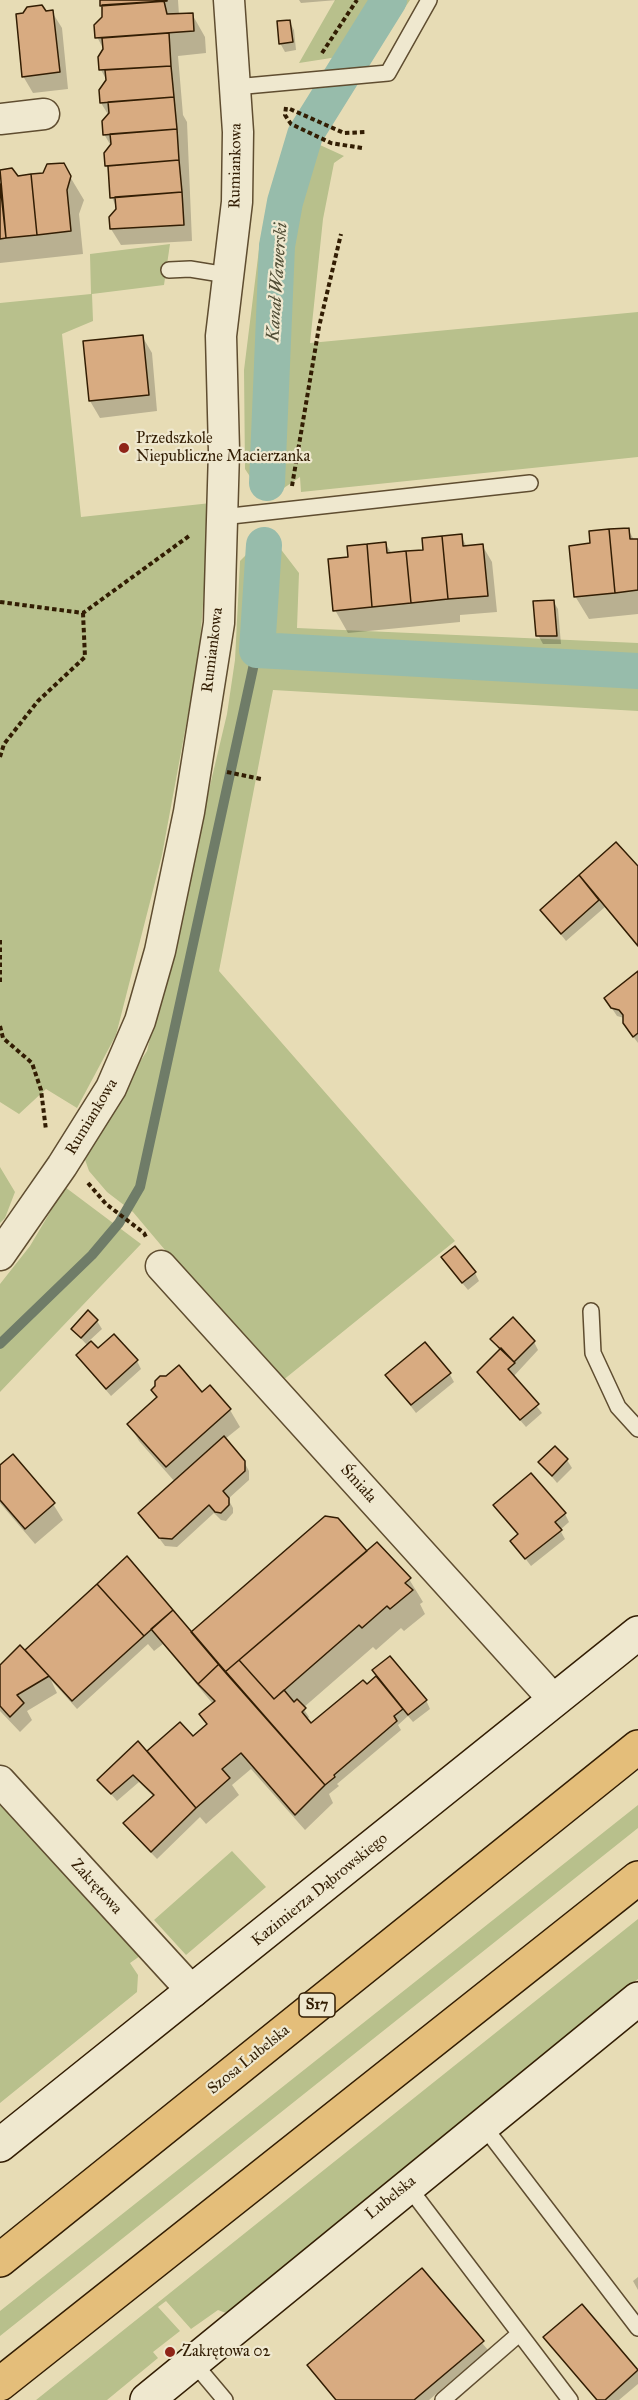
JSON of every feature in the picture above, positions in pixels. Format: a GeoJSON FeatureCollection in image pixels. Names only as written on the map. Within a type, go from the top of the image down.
{"type":"FeatureCollection","features":[{"type":"Feature","properties":{"kind":"highway","name":"Szosa Lubelska"},"geometry":{"type":"LineString","coordinates":[[0,2260],[638,1747]]}},
{"type":"Feature","properties":{"kind":"highway"},"geometry":{"type":"LineString","coordinates":[[0,2384],[638,1878]]}},
{"type":"Feature","properties":{"kind":"street","name":"Rumiankowa"},"geometry":{"type":"LineString","coordinates":[[0,1255],[68,1158],[111,1088],[140,1021],[160,951],[189,812],[219,623],[224,451],[221,336],[237,202],[229,0]]}},
{"type":"Feature","properties":{"kind":"street"},"geometry":{"type":"LineString","coordinates":[[0,118],[44,114]]}},
{"type":"Feature","properties":{"kind":"street","name":"Śmiała"},"geometry":{"type":"LineString","coordinates":[[161,1266],[555,1701]]}},
{"type":"Feature","properties":{"kind":"street","name":"Kazimierza Dąbrowskiego"},"geometry":{"type":"LineString","coordinates":[[2,2140],[193,1992],[638,1633]]}},
{"type":"Feature","properties":{"kind":"street","name":"Zakrętowa"},"geometry":{"type":"LineString","coordinates":[[0,1781],[193,1992]]}},
{"type":"Feature","properties":{"kind":"street","name":"Lubelska"},"geometry":{"type":"LineString","coordinates":[[147,2400],[407,2185],[638,1999]]}},
{"type":"Feature","properties":{"kind":"lane"},"geometry":{"type":"LineString","coordinates":[[234,87],[388,73],[429,0]]}},
{"type":"Feature","properties":{"kind":"lane"},"geometry":{"type":"LineString","coordinates":[[169,270],[190,269],[227,275]]}},
{"type":"Feature","properties":{"kind":"lane"},"geometry":{"type":"LineString","coordinates":[[222,514],[288,510],[530,483]]}},
{"type":"Feature","properties":{"kind":"lane"},"geometry":{"type":"LineString","coordinates":[[591,1311],[593,1353],[618,1407],[638,1428]]}},
{"type":"Feature","properties":{"kind":"lane"},"geometry":{"type":"LineString","coordinates":[[482,2124],[638,2328]]}},
{"type":"Feature","properties":{"kind":"lane"},"geometry":{"type":"LineString","coordinates":[[407,2185],[570,2400]]}},
{"type":"Feature","properties":{"kind":"lane"},"geometry":{"type":"LineString","coordinates":[[443,2400],[519,2334]]}},
{"type":"Feature","properties":{"kind":"lane"},"geometry":{"type":"LineString","coordinates":[[193,2362],[225,2400]]}},
{"type":"Feature","properties":{"kind":"path"},"geometry":{"type":"LineString","coordinates":[[309,81],[322,53],[357,0]]}},
{"type":"Feature","properties":{"kind":"path"},"geometry":{"type":"LineString","coordinates":[[298,112],[348,134],[367,132]]}},
{"type":"Feature","properties":{"kind":"path"},"geometry":{"type":"LineString","coordinates":[[291,124],[331,143],[362,148]]}},
{"type":"Feature","properties":{"kind":"path"},"geometry":{"type":"LineString","coordinates":[[288,510],[319,327],[340,234]]}},
{"type":"Feature","properties":{"kind":"path"},"geometry":{"type":"LineString","coordinates":[[0,602],[83,613],[222,514]]}},
{"type":"Feature","properties":{"kind":"path"},"geometry":{"type":"LineString","coordinates":[[0,757],[4,744],[38,700],[85,657],[83,613]]}},
{"type":"Feature","properties":{"kind":"path"},"geometry":{"type":"LineString","coordinates":[[219,770],[261,779]]}},
{"type":"Feature","properties":{"kind":"path"},"geometry":{"type":"LineString","coordinates":[[0,940],[0,983]]}},
{"type":"Feature","properties":{"kind":"path"},"geometry":{"type":"LineString","coordinates":[[0,1026],[3,1038],[32,1063],[41,1090],[43,1127],[68,1158]]}},
{"type":"Feature","properties":{"kind":"path"},"geometry":{"type":"LineString","coordinates":[[106,1204],[144,1233]]}},
{"type":"Feature","properties":{"kind":"green space"},"geometry":{"type":"Polygon","coordinates":[[[335,0],[410,0],[376,51],[299,63],[335,0]]]}},
{"type":"Feature","properties":{"kind":"green space"},"geometry":{"type":"Polygon","coordinates":[[[296,134],[344,156],[334,163],[323,219],[310,343],[638,312],[638,457],[301,492],[300,477],[278,492],[259,490],[245,469],[244,370],[260,241],[296,134]]]}},
{"type":"Feature","properties":{"kind":"green space"},"geometry":{"type":"Polygon","coordinates":[[[170,244],[164,285],[92,294],[93,321],[62,334],[81,517],[211,503],[199,655],[162,855],[116,1035],[77,1108],[46,1089],[19,1114],[0,1102],[0,303],[91,294],[90,254],[170,244]]]}},
{"type":"Feature","properties":{"kind":"green space"},"geometry":{"type":"Polygon","coordinates":[[[276,543],[299,573],[297,628],[638,643],[638,711],[273,690],[219,971],[455,1241],[282,1381],[197,1288],[133,1212],[107,1192],[89,1171],[82,1151],[147,1051],[227,714],[235,660],[240,561],[256,545],[276,543]]]}},
{"type":"Feature","properties":{"kind":"green space"},"geometry":{"type":"Polygon","coordinates":[[[0,1167],[15,1192],[5,1218],[0,1223],[0,1167]]]}},
{"type":"Feature","properties":{"kind":"green space"},"geometry":{"type":"Polygon","coordinates":[[[65,1187],[141,1244],[0,1392],[0,1284],[30,1246],[65,1187]]]}},
{"type":"Feature","properties":{"kind":"green space"},"geometry":{"type":"Polygon","coordinates":[[[0,1798],[140,1956],[130,1963],[138,1975],[137,1992],[0,2103],[0,1798]]]}},
{"type":"Feature","properties":{"kind":"green space"},"geometry":{"type":"Polygon","coordinates":[[[638,1805],[638,1828],[0,2336],[0,2311],[638,1805]]]}},
{"type":"Feature","properties":{"kind":"green space"},"geometry":{"type":"Polygon","coordinates":[[[232,1851],[266,1887],[186,1955],[154,1920],[232,1851]]]}},
{"type":"Feature","properties":{"kind":"green space"},"geometry":{"type":"Polygon","coordinates":[[[638,1919],[638,1979],[226,2313],[218,2310],[191,2329],[166,2301],[158,2307],[180,2331],[153,2352],[158,2358],[107,2400],[36,2400],[638,1919]]]}},
{"type":"Feature","properties":{"kind":"building"},"geometry":{"type":"Polygon","coordinates":[[[100,0],[167,0],[167,1],[100,6],[100,0]]]}},
{"type":"Feature","properties":{"kind":"building"},"geometry":{"type":"Polygon","coordinates":[[[164,1],[167,14],[193,13],[194,31],[95,38],[94,25],[102,17],[102,5],[164,1]]]}},
{"type":"Feature","properties":{"kind":"building"},"geometry":{"type":"Polygon","coordinates":[[[42,5],[46,11],[53,10],[60,72],[22,77],[16,14],[23,13],[27,7],[42,5]]]}},
{"type":"Feature","properties":{"kind":"building"},"geometry":{"type":"Polygon","coordinates":[[[290,20],[293,42],[279,44],[277,21],[290,20]]]}},
{"type":"Feature","properties":{"kind":"building"},"geometry":{"type":"Polygon","coordinates":[[[169,33],[171,66],[99,70],[98,57],[103,49],[102,38],[169,33]]]}},
{"type":"Feature","properties":{"kind":"building"},"geometry":{"type":"Polygon","coordinates":[[[171,66],[174,97],[100,103],[99,90],[106,80],[105,70],[171,66]]]}},
{"type":"Feature","properties":{"kind":"building"},"geometry":{"type":"Polygon","coordinates":[[[174,97],[177,129],[103,135],[102,121],[109,113],[108,102],[174,97]]]}},
{"type":"Feature","properties":{"kind":"building"},"geometry":{"type":"Polygon","coordinates":[[[177,129],[179,160],[105,166],[104,153],[111,144],[110,134],[177,129]]]}},
{"type":"Feature","properties":{"kind":"building"},"geometry":{"type":"Polygon","coordinates":[[[179,160],[182,192],[110,198],[108,166],[179,160]]]}},
{"type":"Feature","properties":{"kind":"building"},"geometry":{"type":"Polygon","coordinates":[[[64,163],[71,176],[67,190],[71,231],[37,235],[31,174],[43,173],[47,164],[64,163]]]}},
{"type":"Feature","properties":{"kind":"building"},"geometry":{"type":"Polygon","coordinates":[[[12,168],[18,176],[31,174],[37,235],[6,238],[0,170],[12,168]]]}},
{"type":"Feature","properties":{"kind":"building"},"geometry":{"type":"Polygon","coordinates":[[[0,184],[6,238],[0,239],[0,184]]]}},
{"type":"Feature","properties":{"kind":"building"},"geometry":{"type":"Polygon","coordinates":[[[182,192],[184,225],[110,229],[109,217],[116,209],[115,197],[182,192]]]}},
{"type":"Feature","properties":{"kind":"building"},"geometry":{"type":"Polygon","coordinates":[[[143,335],[149,395],[89,401],[83,341],[143,335]]]}},
{"type":"Feature","properties":{"kind":"building"},"geometry":{"type":"Polygon","coordinates":[[[629,528],[630,539],[638,539],[638,590],[615,593],[609,529],[629,528]]]}},
{"type":"Feature","properties":{"kind":"building"},"geometry":{"type":"Polygon","coordinates":[[[609,529],[615,593],[574,597],[569,546],[590,543],[589,531],[609,529]]]}},
{"type":"Feature","properties":{"kind":"building"},"geometry":{"type":"Polygon","coordinates":[[[462,534],[463,546],[483,544],[488,596],[448,599],[442,536],[462,534]]]}},
{"type":"Feature","properties":{"kind":"building"},"geometry":{"type":"Polygon","coordinates":[[[442,536],[448,599],[411,603],[406,551],[423,550],[422,538],[442,536]]]}},
{"type":"Feature","properties":{"kind":"building"},"geometry":{"type":"Polygon","coordinates":[[[386,542],[387,553],[406,551],[411,603],[372,607],[367,544],[386,542]]]}},
{"type":"Feature","properties":{"kind":"building"},"geometry":{"type":"Polygon","coordinates":[[[367,544],[372,607],[333,611],[328,559],[348,557],[347,546],[367,544]]]}},
{"type":"Feature","properties":{"kind":"building"},"geometry":{"type":"Polygon","coordinates":[[[554,600],[557,636],[536,636],[533,601],[554,600]]]}},
{"type":"Feature","properties":{"kind":"building"},"geometry":{"type":"Polygon","coordinates":[[[616,842],[638,866],[638,946],[579,875],[616,842]]]}},
{"type":"Feature","properties":{"kind":"building"},"geometry":{"type":"Polygon","coordinates":[[[579,875],[599,900],[561,934],[540,910],[579,875]]]}},
{"type":"Feature","properties":{"kind":"building"},"geometry":{"type":"Polygon","coordinates":[[[638,971],[638,1033],[633,1037],[623,1023],[623,1015],[619,1010],[611,1008],[604,998],[638,971]]]}},
{"type":"Feature","properties":{"kind":"building"},"geometry":{"type":"Polygon","coordinates":[[[455,1246],[476,1272],[462,1283],[441,1257],[455,1246]]]}},
{"type":"Feature","properties":{"kind":"building"},"geometry":{"type":"Polygon","coordinates":[[[88,1310],[98,1320],[81,1338],[71,1329],[88,1310]]]}},
{"type":"Feature","properties":{"kind":"building"},"geometry":{"type":"Polygon","coordinates":[[[513,1317],[535,1341],[514,1362],[490,1339],[513,1317]]]}},
{"type":"Feature","properties":{"kind":"building"},"geometry":{"type":"Polygon","coordinates":[[[114,1334],[138,1360],[106,1389],[76,1355],[91,1341],[98,1348],[114,1334]]]}},
{"type":"Feature","properties":{"kind":"building"},"geometry":{"type":"Polygon","coordinates":[[[425,1342],[451,1373],[411,1405],[385,1375],[425,1342]]]}},
{"type":"Feature","properties":{"kind":"building"},"geometry":{"type":"Polygon","coordinates":[[[501,1348],[515,1363],[508,1369],[539,1404],[520,1420],[477,1372],[501,1348]]]}},
{"type":"Feature","properties":{"kind":"building"},"geometry":{"type":"Polygon","coordinates":[[[179,1365],[202,1392],[210,1385],[231,1409],[166,1467],[127,1424],[157,1397],[151,1390],[155,1386],[155,1381],[160,1376],[166,1376],[179,1365]]]}},
{"type":"Feature","properties":{"kind":"building"},"geometry":{"type":"Polygon","coordinates":[[[224,1436],[245,1461],[245,1471],[223,1491],[229,1498],[229,1505],[221,1513],[215,1512],[209,1505],[172,1539],[159,1538],[138,1513],[224,1436]]]}},
{"type":"Feature","properties":{"kind":"building"},"geometry":{"type":"Polygon","coordinates":[[[555,1446],[568,1459],[552,1476],[538,1462],[555,1446]]]}},
{"type":"Feature","properties":{"kind":"building"},"geometry":{"type":"Polygon","coordinates":[[[13,1454],[55,1503],[25,1529],[0,1500],[0,1465],[13,1454]]]}},
{"type":"Feature","properties":{"kind":"building"},"geometry":{"type":"Polygon","coordinates":[[[531,1473],[566,1513],[555,1522],[562,1530],[525,1559],[510,1541],[518,1534],[493,1505],[531,1473]]]}},
{"type":"Feature","properties":{"kind":"building"},"geometry":{"type":"Polygon","coordinates":[[[325,1516],[338,1518],[367,1551],[225,1672],[191,1632],[325,1516]]]}},
{"type":"Feature","properties":{"kind":"building"},"geometry":{"type":"Polygon","coordinates":[[[377,1542],[411,1578],[405,1583],[413,1590],[390,1609],[387,1606],[362,1628],[359,1625],[274,1699],[239,1660],[377,1542]]]}},
{"type":"Feature","properties":{"kind":"building"},"geometry":{"type":"Polygon","coordinates":[[[127,1556],[173,1610],[144,1636],[97,1584],[127,1556]]]}},
{"type":"Feature","properties":{"kind":"building"},"geometry":{"type":"Polygon","coordinates":[[[97,1584],[144,1636],[72,1701],[25,1650],[97,1584]]]}},
{"type":"Feature","properties":{"kind":"building"},"geometry":{"type":"Polygon","coordinates":[[[173,1610],[219,1664],[198,1684],[151,1629],[173,1610]]]}},
{"type":"Feature","properties":{"kind":"building"},"geometry":{"type":"Polygon","coordinates":[[[20,1645],[49,1676],[17,1695],[24,1703],[10,1717],[0,1706],[0,1665],[20,1645]]]}},
{"type":"Feature","properties":{"kind":"building"},"geometry":{"type":"Polygon","coordinates":[[[390,1656],[427,1700],[408,1715],[372,1670],[390,1656]]]}},
{"type":"Feature","properties":{"kind":"building"},"geometry":{"type":"Polygon","coordinates":[[[239,1660],[274,1699],[284,1690],[294,1702],[297,1699],[306,1708],[302,1712],[311,1723],[363,1680],[367,1684],[376,1676],[403,1709],[394,1716],[397,1721],[325,1785],[225,1672],[239,1660]]]}},
{"type":"Feature","properties":{"kind":"building"},"geometry":{"type":"Polygon","coordinates":[[[219,1664],[325,1785],[295,1815],[241,1753],[222,1769],[230,1778],[196,1808],[147,1751],[180,1722],[193,1736],[207,1724],[199,1714],[215,1701],[198,1684],[219,1664]]]}},
{"type":"Feature","properties":{"kind":"building"},"geometry":{"type":"Polygon","coordinates":[[[138,1741],[196,1808],[151,1852],[123,1823],[154,1795],[133,1775],[111,1794],[97,1780],[138,1741]]]}},
{"type":"Feature","properties":{"kind":"building"},"geometry":{"type":"Polygon","coordinates":[[[422,2268],[484,2341],[414,2400],[336,2400],[307,2365],[422,2268]]]}},
{"type":"Feature","properties":{"kind":"building"},"geometry":{"type":"Polygon","coordinates":[[[582,2304],[638,2370],[605,2400],[597,2400],[543,2337],[582,2304]]]}},
{"type":"Feature","properties":{"kind":"waterway","name":"Kanał Wawerski"},"geometry":{"type":"LineString","coordinates":[[267,483],[277,246],[285,202],[305,135],[389,0]]}},
{"type":"Feature","properties":{"kind":"waterway","name":"Kanał Wawerski"},"geometry":{"type":"LineString","coordinates":[[264,545],[257,650],[638,671]]}},
{"type":"Feature","properties":{"kind":"waterway"},"geometry":{"type":"LineString","coordinates":[[0,1344],[92,1255],[119,1223],[140,1187],[257,650]]}},
{"type":"Feature","properties":{"kind":"place","name":"Przedszkole Niepubliczne Macierzanka"},"geometry":{"type":"Point","coordinates":[124,448]}},
{"type":"Feature","properties":{"kind":"place","name":"Zakrętowa 02"},"geometry":{"type":"Point","coordinates":[170,2352]}}]}
